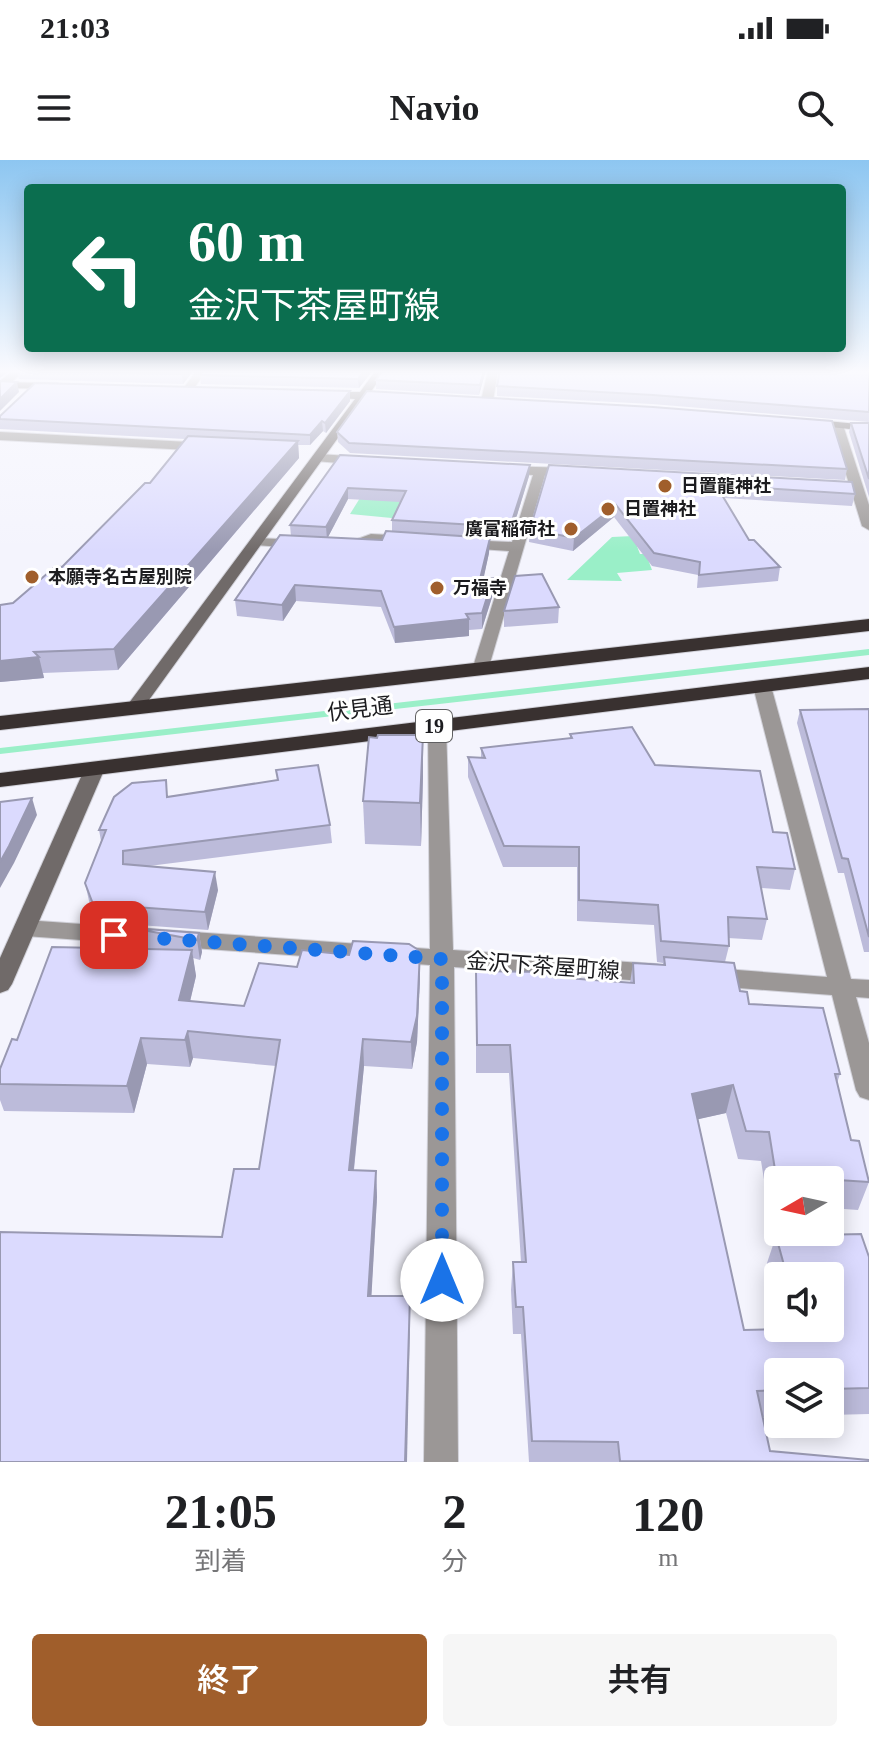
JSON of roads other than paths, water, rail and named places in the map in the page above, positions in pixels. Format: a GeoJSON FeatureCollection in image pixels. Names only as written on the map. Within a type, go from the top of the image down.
{"type":"FeatureCollection","features":[{"type":"Feature","properties":{"kind":"highway","name":"伏見通"},"geometry":{"type":"LineString","coordinates":[[0,723],[869,625]]}},
{"type":"Feature","properties":{"kind":"highway","name":"伏見通"},"geometry":{"type":"LineString","coordinates":[[0,780],[869,673]]}},
{"type":"Feature","properties":{"kind":"street"},"geometry":{"type":"LineString","coordinates":[[135,707],[258,542],[335,431]]}},
{"type":"Feature","properties":{"kind":"street"},"geometry":{"type":"LineString","coordinates":[[838,431],[849,487],[869,526]]}},
{"type":"Feature","properties":{"kind":"street"},"geometry":{"type":"LineString","coordinates":[[0,436],[229,448]]}},
{"type":"Feature","properties":{"kind":"street"},"geometry":{"type":"LineString","coordinates":[[316,454],[381,462]]}},
{"type":"Feature","properties":{"kind":"street"},"geometry":{"type":"LineString","coordinates":[[490,469],[591,473]]}},
{"type":"Feature","properties":{"kind":"street"},"geometry":{"type":"LineString","coordinates":[[480,670],[540,472]]}},
{"type":"Feature","properties":{"kind":"street"},"geometry":{"type":"LineString","coordinates":[[258,542],[348,547],[371,538],[425,541]]}},
{"type":"Feature","properties":{"kind":"street"},"geometry":{"type":"LineString","coordinates":[[456,543],[517,547]]}},
{"type":"Feature","properties":{"kind":"street"},"geometry":{"type":"LineString","coordinates":[[762,686],[869,1090]]}},
{"type":"Feature","properties":{"kind":"street"},"geometry":{"type":"LineString","coordinates":[[437,726],[442,959],[441,1462]]}},
{"type":"Feature","properties":{"kind":"street"},"geometry":{"type":"LineString","coordinates":[[0,984],[15,937],[95,768]]}},
{"type":"Feature","properties":{"kind":"street","name":"金沢下茶屋町線"},"geometry":{"type":"LineString","coordinates":[[15,937],[442,959],[869,989]]}},
{"type":"Feature","properties":{"kind":"place","name":"日置龍神社"},"geometry":{"type":"Point","coordinates":[665,486]}},
{"type":"Feature","properties":{"kind":"place","name":"日置神社"},"geometry":{"type":"Point","coordinates":[608,509]}},
{"type":"Feature","properties":{"kind":"place","name":"廣富稲荷社"},"geometry":{"type":"Point","coordinates":[571,529]}},
{"type":"Feature","properties":{"kind":"place","name":"本願寺名古屋別院"},"geometry":{"type":"Point","coordinates":[32,577]}},
{"type":"Feature","properties":{"kind":"place","name":"万福寺"},"geometry":{"type":"Point","coordinates":[437,588]}}]}
